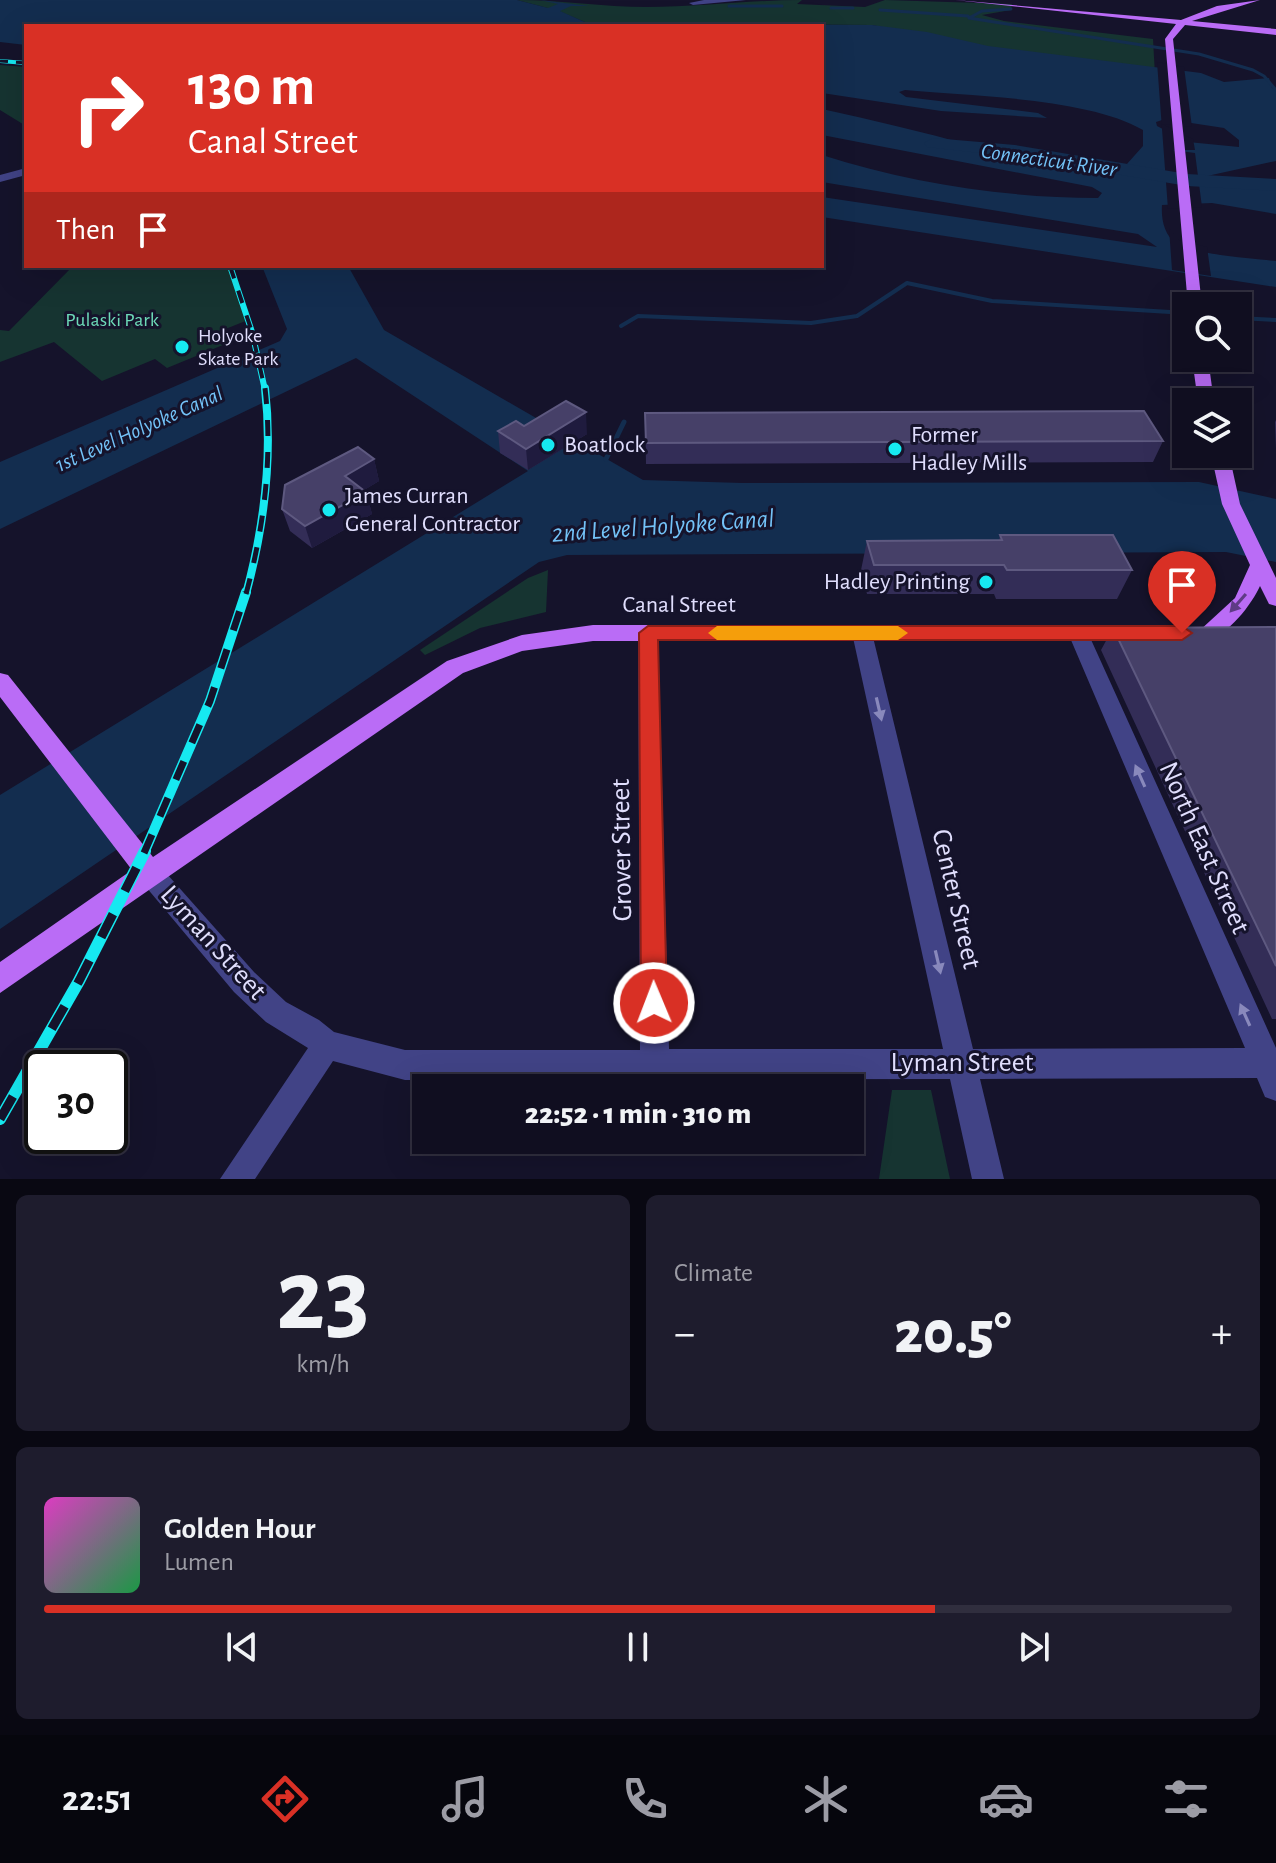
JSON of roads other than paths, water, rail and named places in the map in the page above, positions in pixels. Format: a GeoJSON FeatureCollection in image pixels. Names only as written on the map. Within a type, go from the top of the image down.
{"type":"FeatureCollection","features":[{"type":"Feature","properties":{"kind":"main road"},"geometry":{"type":"LineString","coordinates":[[959,0],[1276,32]]}},
{"type":"Feature","properties":{"kind":"main road"},"geometry":{"type":"LineString","coordinates":[[1194,292],[1169,40],[1173,30],[1186,21],[1256,0]]}},
{"type":"Feature","properties":{"kind":"main road"},"geometry":{"type":"LineString","coordinates":[[1169,40],[1193,28],[1232,26]]}},
{"type":"Feature","properties":{"kind":"main road"},"geometry":{"type":"LineString","coordinates":[[1223,468],[1231,504],[1276,599]]}},
{"type":"Feature","properties":{"kind":"main road"},"geometry":{"type":"LineString","coordinates":[[1235,632],[1201,632],[1243,602],[1258,565]]}},
{"type":"Feature","properties":{"kind":"main road","name":"Canal Street"},"geometry":{"type":"LineString","coordinates":[[0,979],[150,873],[455,667],[485,652],[545,637],[648,633],[1150,633]]}},
{"type":"Feature","properties":{"kind":"main road","name":"Lyman Street"},"geometry":{"type":"LineString","coordinates":[[0,681],[150,873]]}},
{"type":"Feature","properties":{"kind":"street"},"geometry":{"type":"LineString","coordinates":[[693,3],[742,0]]}},
{"type":"Feature","properties":{"kind":"street"},"geometry":{"type":"LineString","coordinates":[[0,179],[24,172]]}},
{"type":"Feature","properties":{"kind":"street","name":"Grover Street"},"geometry":{"type":"LineString","coordinates":[[648,633],[655,1066]]}},
{"type":"Feature","properties":{"kind":"street","name":"Center Street"},"geometry":{"type":"LineString","coordinates":[[862,633],[988,1179]]}},
{"type":"Feature","properties":{"kind":"street","name":"North East Street"},"geometry":{"type":"LineString","coordinates":[[1078,633],[1273,1070]]}},
{"type":"Feature","properties":{"kind":"street","name":"Lyman Street"},"geometry":{"type":"LineString","coordinates":[[150,873],[254,992],[276,1012],[309,1030],[327,1045],[405,1065],[961,1063],[1273,1070]]}},
{"type":"Feature","properties":{"kind":"street"},"geometry":{"type":"LineString","coordinates":[[236,1179],[327,1045]]}},
{"type":"Feature","properties":{"kind":"water"},"geometry":{"type":"Polygon","coordinates":[[[0,0],[517,0],[548,8],[558,4],[540,0],[589,6],[571,6],[560,11],[587,23],[615,24],[24,24],[24,45],[0,42],[0,0]]]}},
{"type":"Feature","properties":{"kind":"water"},"geometry":{"type":"Polygon","coordinates":[[[824,25],[872,25],[927,32],[988,46],[1201,73],[1224,82],[1269,78],[1272,88],[1276,89],[1276,161],[1207,176],[1206,183],[1227,188],[1276,184],[1276,214],[1212,203],[1162,205],[1162,210],[1166,231],[1185,248],[1276,261],[1276,287],[824,217],[824,197],[1157,247],[1138,234],[824,182],[824,156],[889,174],[993,192],[1098,198],[1102,193],[1092,187],[824,135],[824,109],[1045,166],[1081,172],[1118,174],[1143,146],[1143,130],[1092,111],[1028,100],[899,92],[906,97],[1038,113],[1047,118],[941,111],[824,93],[824,25]],[[1165,119],[1156,122],[1157,126],[1188,142],[1239,147],[1239,140],[1224,128],[1165,119]]]}},
{"type":"Feature","properties":{"kind":"water"},"geometry":{"type":"Polygon","coordinates":[[[263,268],[349,268],[384,330],[643,480],[742,483],[1199,482],[1276,499],[1276,562],[1226,552],[567,555],[539,562],[0,929],[0,795],[528,471],[356,358],[0,529],[0,462],[280,341],[287,329],[263,268]]]}},
{"type":"Feature","properties":{"kind":"waterway"},"geometry":{"type":"LineString","coordinates":[[729,6],[782,6]]}},
{"type":"Feature","properties":{"kind":"waterway"},"geometry":{"type":"LineString","coordinates":[[831,8],[853,8]]}},
{"type":"Feature","properties":{"kind":"waterway"},"geometry":{"type":"LineString","coordinates":[[1011,9],[982,11],[969,18],[1199,54],[1253,70],[1264,76],[1276,90]]}},
{"type":"Feature","properties":{"kind":"waterway"},"geometry":{"type":"LineString","coordinates":[[880,10],[968,16]]}},
{"type":"Feature","properties":{"kind":"waterway","name":"Connecticut River"},"geometry":{"type":"LineString","coordinates":[[933,143],[1015,151],[1187,180],[1276,185]]}},
{"type":"Feature","properties":{"kind":"waterway"},"geometry":{"type":"LineString","coordinates":[[621,326],[638,316],[811,323],[857,316],[907,283],[992,301],[1172,312]]}},
{"type":"Feature","properties":{"kind":"waterway"},"geometry":{"type":"LineString","coordinates":[[1252,319],[1276,320]]}},
{"type":"Feature","properties":{"kind":"waterway"},"geometry":{"type":"LineString","coordinates":[[606,459],[624,422]]}},
{"type":"Feature","properties":{"kind":"railway"},"geometry":{"type":"LineString","coordinates":[[0,61],[24,63]]}},
{"type":"Feature","properties":{"kind":"railway"},"geometry":{"type":"LineString","coordinates":[[231,268],[252,332],[265,390]]}},
{"type":"Feature","properties":{"kind":"railway"},"geometry":{"type":"LineString","coordinates":[[246,594],[258,543],[265,492],[268,440],[265,388]]}},
{"type":"Feature","properties":{"kind":"railway"},"geometry":{"type":"LineString","coordinates":[[144,853],[210,701],[246,592]]}},
{"type":"Feature","properties":{"kind":"railway"},"geometry":{"type":"LineString","coordinates":[[0,1119],[79,981],[144,853]]}},
{"type":"Feature","properties":{"kind":"place","name":"Holyoke Skate Park"},"geometry":{"type":"Point","coordinates":[182,347]}},
{"type":"Feature","properties":{"kind":"place","name":"Boatlock"},"geometry":{"type":"Point","coordinates":[548,445]}},
{"type":"Feature","properties":{"kind":"place","name":"Former Hadley Mills"},"geometry":{"type":"Point","coordinates":[895,449]}},
{"type":"Feature","properties":{"kind":"place","name":"James Curran General Contractor"},"geometry":{"type":"Point","coordinates":[329,510]}},
{"type":"Feature","properties":{"kind":"place","name":"Hadley Printing"},"geometry":{"type":"Point","coordinates":[986,582]}},
{"type":"Feature","properties":{"kind":"park label","name":"Pulaski Park"},"geometry":{"type":"Point","coordinates":[112,320]}},
{"type":"Feature","properties":{"kind":"water label","name":"1st Level Holyoke Canal"},"geometry":{"type":"Point","coordinates":[139,429]}},
{"type":"Feature","properties":{"kind":"water label","name":"2nd Level Holyoke Canal"},"geometry":{"type":"Point","coordinates":[663,526]}}]}
